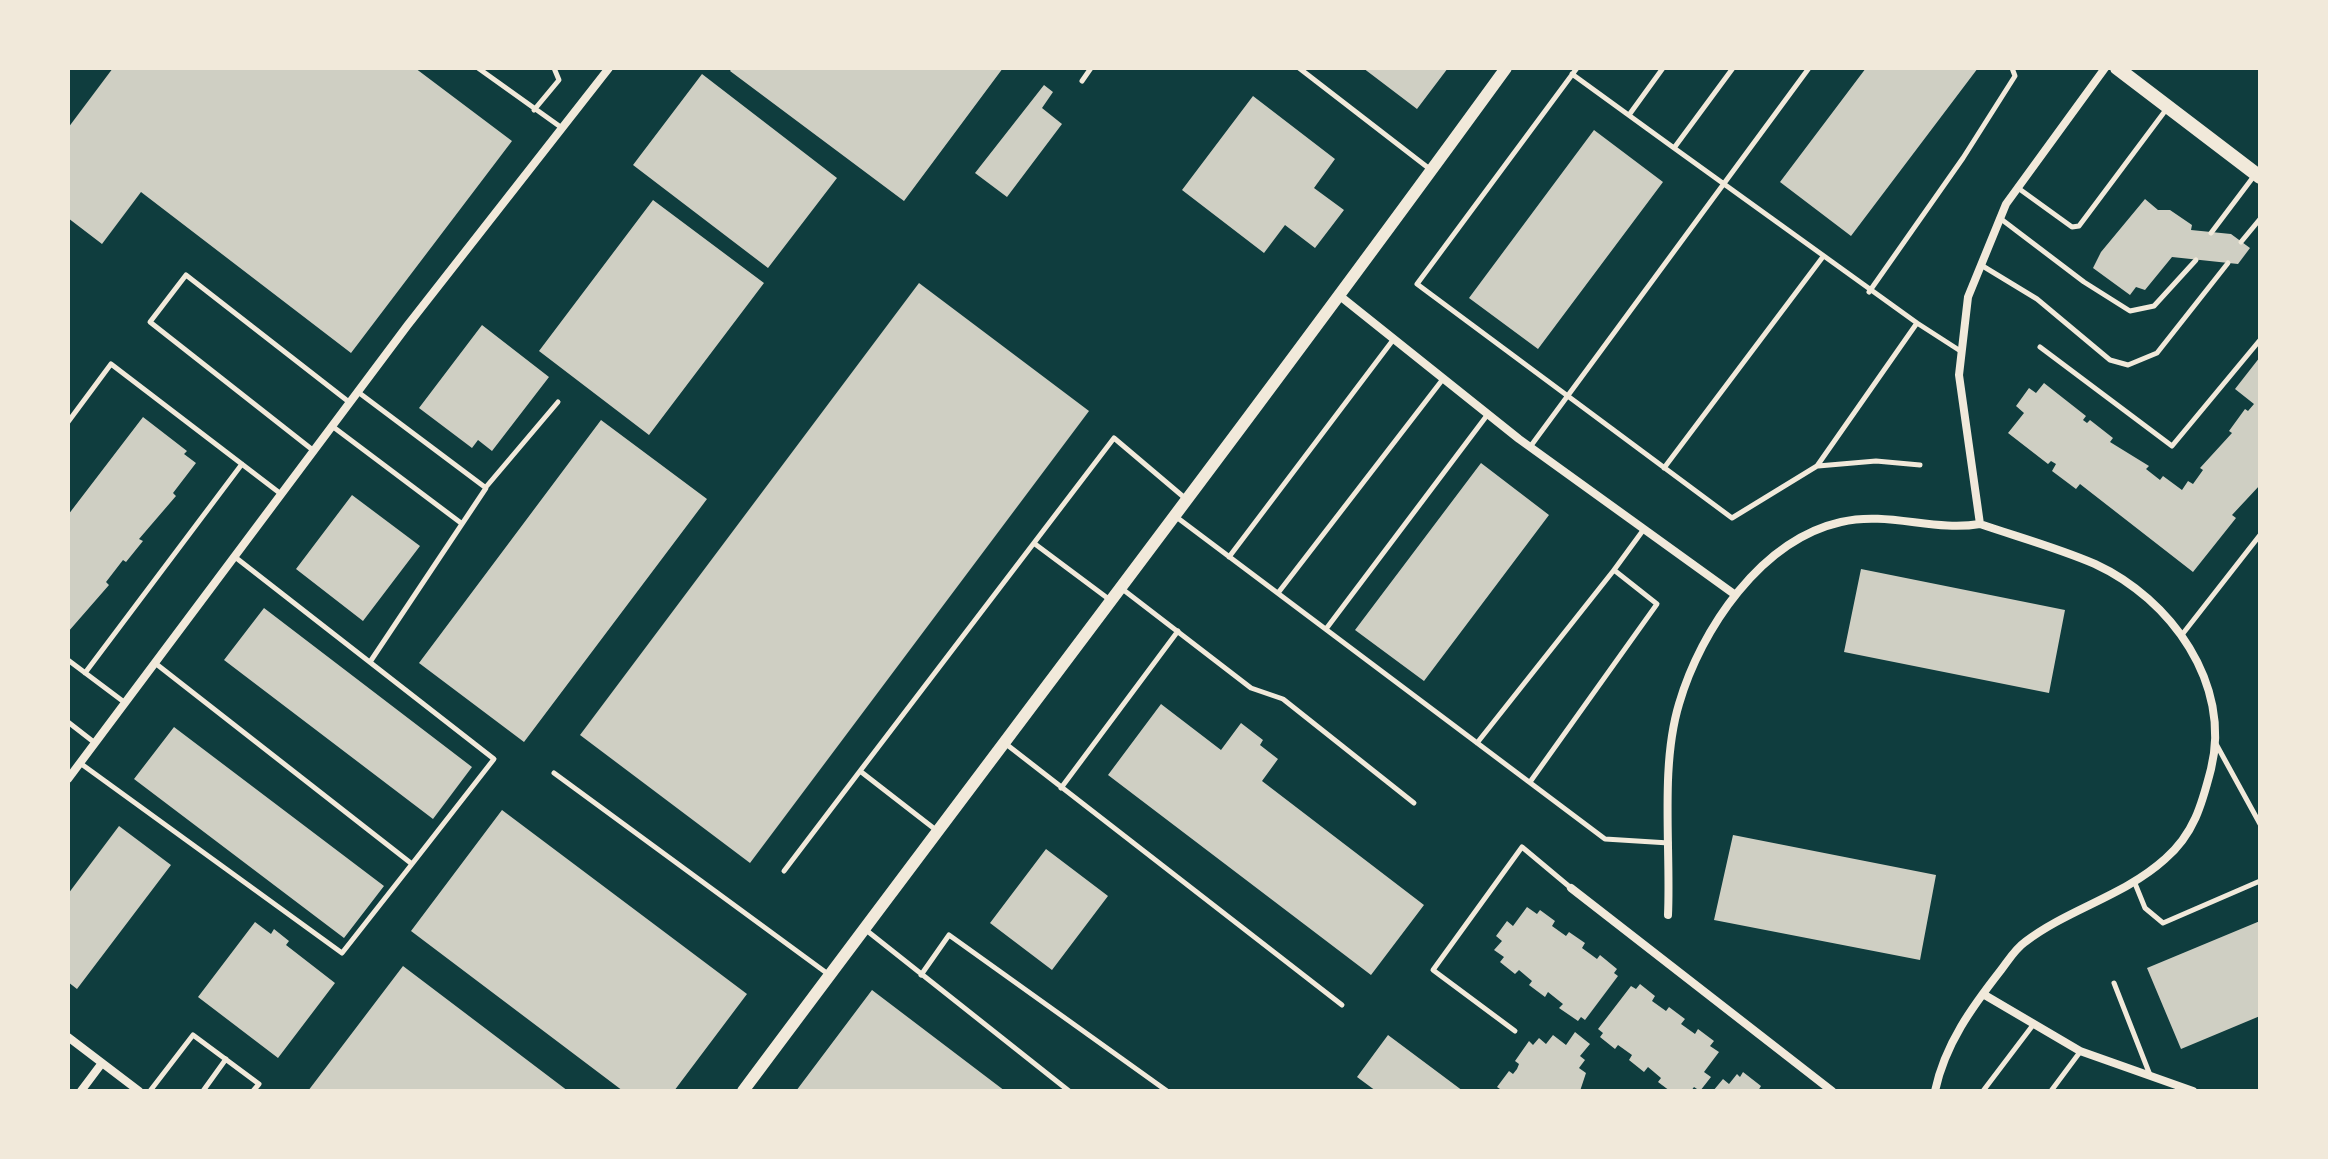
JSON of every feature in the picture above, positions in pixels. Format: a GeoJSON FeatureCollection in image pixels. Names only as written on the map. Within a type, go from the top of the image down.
{"type":"FeatureCollection","features":[{"type":"Feature","properties":{"kind":"main road"},"geometry":{"type":"LineString","coordinates":[[2117,68],[2258,175]]}},
{"type":"Feature","properties":{"kind":"street"},"geometry":{"type":"LineString","coordinates":[[68,779],[350,402],[609,68]]}},
{"type":"Feature","properties":{"kind":"street"},"geometry":{"type":"LineString","coordinates":[[743,1091],[1002,741],[1340,296],[1506,68]]}},
{"type":"Feature","properties":{"kind":"street"},"geometry":{"type":"LineString","coordinates":[[1980,524],[1959,375],[1968,297],[2000,218],[2017,188],[2105,68]]}},
{"type":"Feature","properties":{"kind":"street"},"geometry":{"type":"LineString","coordinates":[[1340,296],[1530,447],[1734,594]]}},
{"type":"Feature","properties":{"kind":"street"},"geometry":{"type":"LineString","coordinates":[[1668,915],[1670,766],[1679,705],[1734,594],[1765,561],[1841,522],[1894,517],[1964,527],[1980,524],[2096,565],[2144,595],[2181,637],[2204,672],[2216,713],[2201,810],[2188,835],[2165,859],[2134,881],[2023,943],[1983,994],[1941,1063],[1935,1091]]}},
{"type":"Feature","properties":{"kind":"street"},"geometry":{"type":"LineString","coordinates":[[1571,888],[1832,1091]]}},
{"type":"Feature","properties":{"kind":"street"},"geometry":{"type":"LineString","coordinates":[[1983,994],[2080,1051],[2193,1091]]}},
{"type":"Feature","properties":{"kind":"street"},"geometry":{"type":"LineString","coordinates":[[68,1037],[139,1091]]}},
{"type":"Feature","properties":{"kind":"street"},"geometry":{"type":"LineString","coordinates":[[81,1091],[102,1063]]}},
{"type":"Feature","properties":{"kind":"lane"},"geometry":{"type":"LineString","coordinates":[[478,68],[562,128]]}},
{"type":"Feature","properties":{"kind":"lane"},"geometry":{"type":"LineString","coordinates":[[534,110],[559,80],[554,68]]}},
{"type":"Feature","properties":{"kind":"lane"},"geometry":{"type":"LineString","coordinates":[[1082,81],[1091,68]]}},
{"type":"Feature","properties":{"kind":"lane"},"geometry":{"type":"LineString","coordinates":[[1299,68],[1432,170]]}},
{"type":"Feature","properties":{"kind":"lane"},"geometry":{"type":"LineString","coordinates":[[1629,115],[1663,68]]}},
{"type":"Feature","properties":{"kind":"lane"},"geometry":{"type":"LineString","coordinates":[[1674,148],[1733,68]]}},
{"type":"Feature","properties":{"kind":"lane"},"geometry":{"type":"LineString","coordinates":[[1530,447],[1722,182],[1809,68]]}},
{"type":"Feature","properties":{"kind":"lane"},"geometry":{"type":"LineString","coordinates":[[1869,292],[1963,158],[2015,76],[2012,68]]}},
{"type":"Feature","properties":{"kind":"lane"},"geometry":{"type":"LineString","coordinates":[[1917,323],[1817,466],[1732,518],[1565,397],[1417,284],[1574,71],[1822,258],[1962,352]]}},
{"type":"Feature","properties":{"kind":"lane"},"geometry":{"type":"LineString","coordinates":[[2017,188],[2072,227],[2079,226],[2168,107]]}},
{"type":"Feature","properties":{"kind":"lane"},"geometry":{"type":"LineString","coordinates":[[2211,233],[2258,175]]}},
{"type":"Feature","properties":{"kind":"lane"},"geometry":{"type":"LineString","coordinates":[[2000,218],[2084,282],[2130,311],[2154,306],[2196,260]]}},
{"type":"Feature","properties":{"kind":"lane"},"geometry":{"type":"LineString","coordinates":[[2241,242],[2260,219]]}},
{"type":"Feature","properties":{"kind":"lane"},"geometry":{"type":"LineString","coordinates":[[1664,469],[1822,258]]}},
{"type":"Feature","properties":{"kind":"lane"},"geometry":{"type":"LineString","coordinates":[[1981,265],[2037,299],[2110,360],[2128,365],[2157,353],[2228,263]]}},
{"type":"Feature","properties":{"kind":"lane"},"geometry":{"type":"LineString","coordinates":[[314,451],[150,322],[186,275],[350,402]]}},
{"type":"Feature","properties":{"kind":"lane"},"geometry":{"type":"LineString","coordinates":[[1229,557],[1394,339]]}},
{"type":"Feature","properties":{"kind":"lane"},"geometry":{"type":"LineString","coordinates":[[2040,347],[2172,446],[2260,340]]}},
{"type":"Feature","properties":{"kind":"lane"},"geometry":{"type":"LineString","coordinates":[[68,422],[111,364],[281,494]]}},
{"type":"Feature","properties":{"kind":"lane"},"geometry":{"type":"LineString","coordinates":[[1278,593],[1443,378]]}},
{"type":"Feature","properties":{"kind":"lane"},"geometry":{"type":"LineString","coordinates":[[358,392],[486,488]]}},
{"type":"Feature","properties":{"kind":"lane"},"geometry":{"type":"LineString","coordinates":[[370,662],[486,488],[558,402]]}},
{"type":"Feature","properties":{"kind":"lane"},"geometry":{"type":"LineString","coordinates":[[1326,629],[1488,414]]}},
{"type":"Feature","properties":{"kind":"lane"},"geometry":{"type":"LineString","coordinates":[[332,426],[461,523]]}},
{"type":"Feature","properties":{"kind":"lane"},"geometry":{"type":"LineString","coordinates":[[784,871],[1114,438],[1187,499]]}},
{"type":"Feature","properties":{"kind":"lane"},"geometry":{"type":"LineString","coordinates":[[1817,466],[1876,461],[1920,465]]}},
{"type":"Feature","properties":{"kind":"lane"},"geometry":{"type":"LineString","coordinates":[[85,673],[242,464]]}},
{"type":"Feature","properties":{"kind":"lane"},"geometry":{"type":"LineString","coordinates":[[1174,515],[1605,839],[1670,843]]}},
{"type":"Feature","properties":{"kind":"lane"},"geometry":{"type":"LineString","coordinates":[[1477,743],[1644,529]]}},
{"type":"Feature","properties":{"kind":"lane"},"geometry":{"type":"LineString","coordinates":[[2181,637],[2260,535]]}},
{"type":"Feature","properties":{"kind":"lane"},"geometry":{"type":"LineString","coordinates":[[1035,544],[1110,600]]}},
{"type":"Feature","properties":{"kind":"lane"},"geometry":{"type":"LineString","coordinates":[[80,763],[342,953],[494,759],[235,557]]}},
{"type":"Feature","properties":{"kind":"lane"},"geometry":{"type":"LineString","coordinates":[[1530,782],[1657,604],[1614,570]]}},
{"type":"Feature","properties":{"kind":"lane"},"geometry":{"type":"LineString","coordinates":[[1120,587],[1251,688],[1283,699],[1414,803]]}},
{"type":"Feature","properties":{"kind":"lane"},"geometry":{"type":"LineString","coordinates":[[1061,788],[1178,631]]}},
{"type":"Feature","properties":{"kind":"lane"},"geometry":{"type":"LineString","coordinates":[[68,660],[125,703]]}},
{"type":"Feature","properties":{"kind":"lane"},"geometry":{"type":"LineString","coordinates":[[155,663],[412,864]]}},
{"type":"Feature","properties":{"kind":"lane"},"geometry":{"type":"LineString","coordinates":[[68,722],[95,743]]}},
{"type":"Feature","properties":{"kind":"lane"},"geometry":{"type":"LineString","coordinates":[[1002,741],[1342,1005]]}},
{"type":"Feature","properties":{"kind":"lane"},"geometry":{"type":"LineString","coordinates":[[2214,741],[2260,824]]}},
{"type":"Feature","properties":{"kind":"lane"},"geometry":{"type":"LineString","coordinates":[[860,771],[936,830]]}},
{"type":"Feature","properties":{"kind":"lane"},"geometry":{"type":"LineString","coordinates":[[554,773],[829,975]]}},
{"type":"Feature","properties":{"kind":"lane"},"geometry":{"type":"LineString","coordinates":[[1515,1031],[1433,970],[1522,847],[1571,888]]}},
{"type":"Feature","properties":{"kind":"lane"},"geometry":{"type":"LineString","coordinates":[[2134,881],[2145,908],[2163,923],[2260,881]]}},
{"type":"Feature","properties":{"kind":"lane"},"geometry":{"type":"LineString","coordinates":[[864,929],[1069,1091]]}},
{"type":"Feature","properties":{"kind":"lane"},"geometry":{"type":"LineString","coordinates":[[921,975],[949,935],[1167,1091]]}},
{"type":"Feature","properties":{"kind":"lane"},"geometry":{"type":"LineString","coordinates":[[2114,983],[2150,1077]]}},
{"type":"Feature","properties":{"kind":"lane"},"geometry":{"type":"LineString","coordinates":[[1983,1091],[2034,1024]]}},
{"type":"Feature","properties":{"kind":"lane"},"geometry":{"type":"LineString","coordinates":[[150,1091],[193,1035],[259,1084],[253,1091]]}},
{"type":"Feature","properties":{"kind":"lane"},"geometry":{"type":"LineString","coordinates":[[2051,1091],[2080,1051]]}},
{"type":"Feature","properties":{"kind":"lane"},"geometry":{"type":"LineString","coordinates":[[203,1091],[226,1059]]}},
{"type":"Feature","properties":{"kind":"building"},"geometry":{"type":"Polygon","coordinates":[[[113,68],[415,68],[512,141],[351,353],[141,192],[102,244],[68,218],[68,128],[113,68]]]}},
{"type":"Feature","properties":{"kind":"building"},"geometry":{"type":"Polygon","coordinates":[[[732,68],[1003,68],[904,201],[730,71],[732,68]]]}},
{"type":"Feature","properties":{"kind":"building"},"geometry":{"type":"Polygon","coordinates":[[[1363,68],[1448,68],[1417,109],[1363,68]]]}},
{"type":"Feature","properties":{"kind":"building"},"geometry":{"type":"Polygon","coordinates":[[[1866,68],[1978,68],[1851,236],[1780,182],[1866,68]]]}},
{"type":"Feature","properties":{"kind":"building"},"geometry":{"type":"Polygon","coordinates":[[[702,74],[837,178],[768,268],[633,165],[702,74]]]}},
{"type":"Feature","properties":{"kind":"building"},"geometry":{"type":"Polygon","coordinates":[[[1044,85],[1053,92],[1042,108],[1062,124],[1007,197],[975,173],[1044,85]]]}},
{"type":"Feature","properties":{"kind":"building"},"geometry":{"type":"Polygon","coordinates":[[[1253,96],[1335,159],[1314,188],[1344,210],[1315,248],[1285,225],[1264,253],[1182,190],[1253,96]]]}},
{"type":"Feature","properties":{"kind":"building"},"geometry":{"type":"Polygon","coordinates":[[[1594,130],[1663,182],[1538,349],[1469,298],[1594,130]]]}},
{"type":"Feature","properties":{"kind":"building"},"geometry":{"type":"Polygon","coordinates":[[[2145,199],[2158,210],[2170,210],[2192,225],[2191,230],[2231,234],[2250,248],[2238,264],[2172,257],[2145,290],[2136,287],[2130,295],[2093,268],[2101,252],[2145,199]]]}},
{"type":"Feature","properties":{"kind":"building"},"geometry":{"type":"Polygon","coordinates":[[[653,200],[764,283],[649,435],[539,351],[653,200]]]}},
{"type":"Feature","properties":{"kind":"building"},"geometry":{"type":"Polygon","coordinates":[[[919,283],[1089,411],[750,863],[580,735],[919,283]]]}},
{"type":"Feature","properties":{"kind":"building"},"geometry":{"type":"Polygon","coordinates":[[[482,325],[549,377],[492,451],[478,440],[472,448],[419,408],[482,325]]]}},
{"type":"Feature","properties":{"kind":"building"},"geometry":{"type":"Polygon","coordinates":[[[2260,357],[2260,485],[2232,515],[2236,518],[2193,572],[2080,484],[2076,489],[2052,471],[2056,464],[2051,461],[2048,464],[2008,433],[2024,413],[2016,406],[2029,388],[2036,393],[2044,383],[2086,416],[2083,420],[2087,423],[2090,420],[2113,438],[2110,442],[2149,466],[2146,469],[2160,480],[2163,476],[2182,490],[2188,481],[2193,484],[2203,470],[2200,468],[2232,433],[2229,431],[2245,409],[2248,411],[2254,404],[2235,389],[2260,357]]]}},
{"type":"Feature","properties":{"kind":"building"},"geometry":{"type":"Polygon","coordinates":[[[143,417],[187,451],[184,454],[196,463],[173,493],[176,496],[139,539],[143,541],[126,562],[123,560],[106,582],[109,585],[68,632],[68,515],[143,417]]]}},
{"type":"Feature","properties":{"kind":"building"},"geometry":{"type":"Polygon","coordinates":[[[601,420],[707,499],[524,742],[419,663],[601,420]]]}},
{"type":"Feature","properties":{"kind":"building"},"geometry":{"type":"Polygon","coordinates":[[[1481,463],[1549,515],[1424,681],[1355,630],[1481,463]]]}},
{"type":"Feature","properties":{"kind":"building"},"geometry":{"type":"Polygon","coordinates":[[[352,495],[420,546],[363,621],[296,569],[352,495]]]}},
{"type":"Feature","properties":{"kind":"building"},"geometry":{"type":"Polygon","coordinates":[[[1861,569],[2065,610],[2049,693],[1844,652],[1861,569]]]}},
{"type":"Feature","properties":{"kind":"building"},"geometry":{"type":"Polygon","coordinates":[[[264,608],[472,767],[433,819],[224,660],[264,608]]]}},
{"type":"Feature","properties":{"kind":"building"},"geometry":{"type":"Polygon","coordinates":[[[1161,704],[1221,750],[1241,723],[1263,740],[1260,745],[1278,759],[1262,781],[1424,905],[1371,975],[1108,775],[1161,704]]]}},
{"type":"Feature","properties":{"kind":"building"},"geometry":{"type":"Polygon","coordinates":[[[174,727],[384,886],[344,938],[134,779],[174,727]]]}},
{"type":"Feature","properties":{"kind":"building"},"geometry":{"type":"Polygon","coordinates":[[[502,810],[747,994],[674,1091],[623,1091],[411,931],[502,810]]]}},
{"type":"Feature","properties":{"kind":"building"},"geometry":{"type":"Polygon","coordinates":[[[119,826],[171,865],[77,989],[68,982],[68,894],[119,826]]]}},
{"type":"Feature","properties":{"kind":"building"},"geometry":{"type":"Polygon","coordinates":[[[1733,835],[1936,875],[1920,960],[1714,920],[1733,835]]]}},
{"type":"Feature","properties":{"kind":"building"},"geometry":{"type":"Polygon","coordinates":[[[1046,849],[1108,896],[1052,970],[990,923],[1046,849]]]}},
{"type":"Feature","properties":{"kind":"building"},"geometry":{"type":"Polygon","coordinates":[[[1527,907],[1537,914],[1540,910],[1555,921],[1552,926],[1566,936],[1569,932],[1585,943],[1582,948],[1597,959],[1600,955],[1617,969],[1614,973],[1618,976],[1585,1020],[1581,1017],[1578,1021],[1559,1008],[1563,1004],[1548,992],[1545,997],[1529,985],[1532,981],[1519,970],[1515,974],[1500,962],[1504,957],[1494,950],[1502,941],[1496,936],[1507,921],[1513,926],[1527,907]]]}},
{"type":"Feature","properties":{"kind":"building"},"geometry":{"type":"Polygon","coordinates":[[[2260,921],[2260,1016],[2181,1049],[2147,968],[2260,921]]]}},
{"type":"Feature","properties":{"kind":"building"},"geometry":{"type":"Polygon","coordinates":[[[255,922],[271,934],[274,929],[289,941],[286,945],[335,983],[278,1058],[198,997],[255,922]]]}},
{"type":"Feature","properties":{"kind":"building"},"geometry":{"type":"Polygon","coordinates":[[[403,966],[568,1091],[308,1091],[403,966]]]}},
{"type":"Feature","properties":{"kind":"building"},"geometry":{"type":"Polygon","coordinates":[[[1640,984],[1655,996],[1652,1001],[1666,1011],[1669,1007],[1685,1019],[1681,1024],[1695,1034],[1698,1029],[1714,1041],[1710,1046],[1719,1052],[1704,1072],[1711,1077],[1700,1091],[1694,1087],[1691,1091],[1670,1091],[1658,1082],[1661,1078],[1648,1067],[1644,1072],[1629,1060],[1632,1055],[1618,1045],[1615,1049],[1600,1037],[1603,1033],[1598,1029],[1631,986],[1636,989],[1640,984]]]}},
{"type":"Feature","properties":{"kind":"building"},"geometry":{"type":"Polygon","coordinates":[[[872,990],[1005,1091],[796,1091],[872,990]]]}},
{"type":"Feature","properties":{"kind":"building"},"geometry":{"type":"Polygon","coordinates":[[[1575,1032],[1590,1044],[1580,1056],[1585,1060],[1579,1068],[1586,1073],[1580,1091],[1503,1091],[1497,1087],[1509,1071],[1513,1074],[1517,1069],[1519,1064],[1515,1061],[1529,1041],[1533,1045],[1539,1038],[1546,1044],[1553,1035],[1566,1045],[1575,1032]]]}},
{"type":"Feature","properties":{"kind":"building"},"geometry":{"type":"Polygon","coordinates":[[[1388,1035],[1463,1091],[1376,1091],[1357,1077],[1388,1035]]]}},
{"type":"Feature","properties":{"kind":"building"},"geometry":{"type":"Polygon","coordinates":[[[1743,1072],[1761,1086],[1758,1091],[1713,1091],[1723,1079],[1729,1084],[1743,1072]]]}}]}
